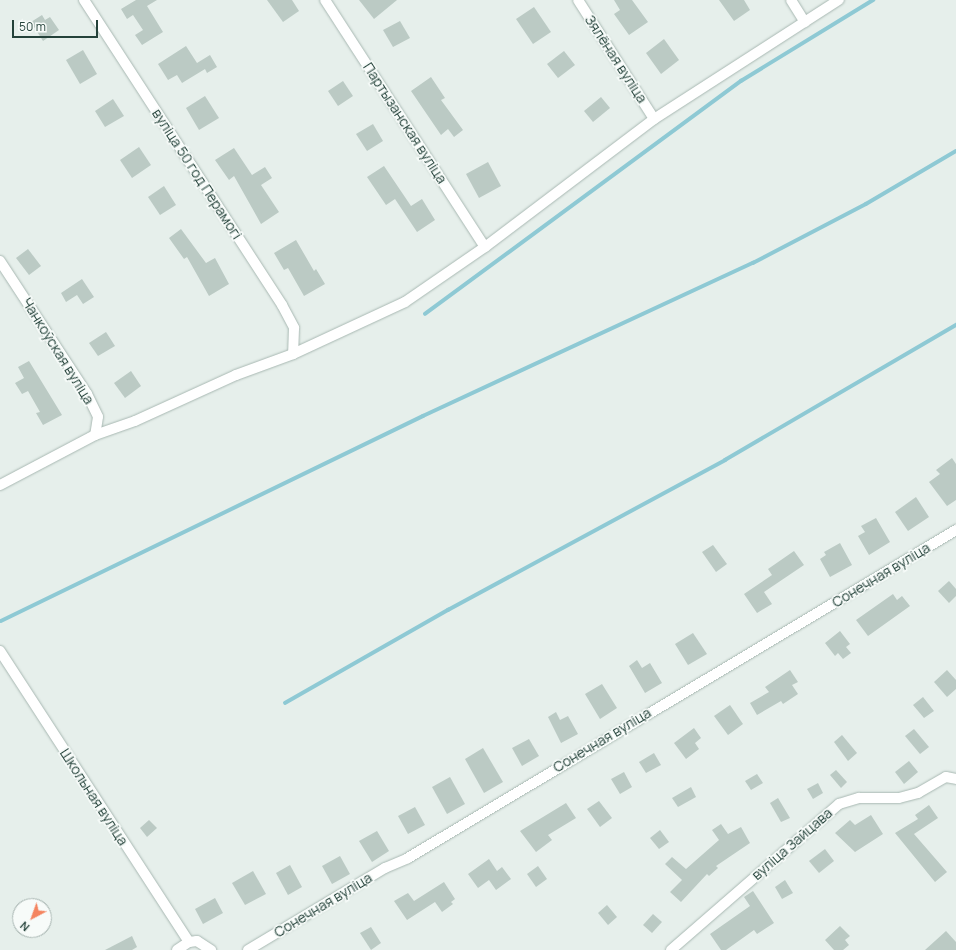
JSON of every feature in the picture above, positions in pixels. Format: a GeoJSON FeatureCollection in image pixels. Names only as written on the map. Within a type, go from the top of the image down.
{"type":"FeatureCollection","features":[{"type":"Feature","properties":{"kind":"street","name":"вуліца 50 год Перамогі"},"geometry":{"type":"LineString","coordinates":[[84,0],[282,305],[294,328],[293,354]]}},
{"type":"Feature","properties":{"kind":"street","name":"Партызанская вуліца"},"geometry":{"type":"LineString","coordinates":[[325,0],[485,247]]}},
{"type":"Feature","properties":{"kind":"street","name":"Зялёная вуліца"},"geometry":{"type":"LineString","coordinates":[[578,0],[654,119]]}},
{"type":"Feature","properties":{"kind":"street"},"geometry":{"type":"LineString","coordinates":[[791,0],[805,22]]}},
{"type":"Feature","properties":{"kind":"street"},"geometry":{"type":"LineString","coordinates":[[0,486],[95,435],[135,421],[236,375],[293,354],[405,302],[485,247],[654,119],[839,0]]}},
{"type":"Feature","properties":{"kind":"street","name":"Чанкоўская вуліца"},"geometry":{"type":"LineString","coordinates":[[0,261],[88,394],[98,416],[95,435]]}},
{"type":"Feature","properties":{"kind":"street","name":"Сонечная вуліца"},"geometry":{"type":"LineString","coordinates":[[248,950],[385,868],[408,858],[956,530]]}},
{"type":"Feature","properties":{"kind":"street","name":"Школьная вуліца"},"geometry":{"type":"LineString","coordinates":[[0,651],[189,942]]}},
{"type":"Feature","properties":{"kind":"street","name":"вуліца Зайцава"},"geometry":{"type":"LineString","coordinates":[[671,950],[839,804],[858,798],[899,798],[918,793],[946,777],[956,779]]}},
{"type":"Feature","properties":{"kind":"street"},"geometry":{"type":"LineString","coordinates":[[176,950],[189,942],[205,944],[211,950]]}},
{"type":"Feature","properties":{"kind":"building"},"geometry":{"type":"Polygon","coordinates":[[[136,0],[157,0],[147,6],[163,32],[142,45],[135,35],[143,30],[133,15],[127,19],[121,9],[136,0]]]}},
{"type":"Feature","properties":{"kind":"building"},"geometry":{"type":"Polygon","coordinates":[[[267,0],[292,0],[299,11],[283,22],[267,0]]]}},
{"type":"Feature","properties":{"kind":"building"},"geometry":{"type":"Polygon","coordinates":[[[359,0],[397,0],[374,19],[359,0]]]}},
{"type":"Feature","properties":{"kind":"building"},"geometry":{"type":"Polygon","coordinates":[[[614,0],[632,0],[648,22],[629,35],[614,14],[620,10],[614,0]]]}},
{"type":"Feature","properties":{"kind":"building"},"geometry":{"type":"Polygon","coordinates":[[[719,0],[744,0],[750,10],[734,21],[719,0]]]}},
{"type":"Feature","properties":{"kind":"building"},"geometry":{"type":"Polygon","coordinates":[[[534,7],[551,32],[533,44],[516,19],[534,7]]]}},
{"type":"Feature","properties":{"kind":"building"},"geometry":{"type":"Polygon","coordinates":[[[42,15],[45,20],[50,17],[59,30],[43,41],[31,22],[42,15]]]}},
{"type":"Feature","properties":{"kind":"building"},"geometry":{"type":"Polygon","coordinates":[[[400,21],[410,38],[393,47],[383,30],[400,21]]]}},
{"type":"Feature","properties":{"kind":"building"},"geometry":{"type":"Polygon","coordinates":[[[664,39],[679,60],[661,74],[646,53],[664,39]]]}},
{"type":"Feature","properties":{"kind":"building"},"geometry":{"type":"Polygon","coordinates":[[[186,46],[197,63],[210,55],[217,67],[207,73],[205,69],[182,83],[177,75],[168,80],[158,64],[186,46]]]}},
{"type":"Feature","properties":{"kind":"building"},"geometry":{"type":"Polygon","coordinates":[[[83,50],[97,74],[80,84],[66,60],[83,50]]]}},
{"type":"Feature","properties":{"kind":"building"},"geometry":{"type":"Polygon","coordinates":[[[564,51],[575,65],[558,78],[547,64],[564,51]]]}},
{"type":"Feature","properties":{"kind":"building"},"geometry":{"type":"Polygon","coordinates":[[[431,77],[445,98],[441,100],[463,130],[454,137],[448,129],[441,135],[411,91],[431,77]]]}},
{"type":"Feature","properties":{"kind":"building"},"geometry":{"type":"Polygon","coordinates":[[[343,81],[353,96],[338,106],[328,91],[343,81]]]}},
{"type":"Feature","properties":{"kind":"building"},"geometry":{"type":"Polygon","coordinates":[[[205,96],[219,118],[199,130],[186,108],[205,96]]]}},
{"type":"Feature","properties":{"kind":"building"},"geometry":{"type":"Polygon","coordinates":[[[601,97],[610,108],[593,122],[584,111],[601,97]]]}},
{"type":"Feature","properties":{"kind":"building"},"geometry":{"type":"Polygon","coordinates":[[[113,99],[124,116],[105,127],[95,111],[113,99]]]}},
{"type":"Feature","properties":{"kind":"building"},"geometry":{"type":"Polygon","coordinates":[[[373,124],[383,141],[367,151],[356,134],[373,124]]]}},
{"type":"Feature","properties":{"kind":"building"},"geometry":{"type":"Polygon","coordinates":[[[139,147],[151,165],[132,178],[120,160],[139,147]]]}},
{"type":"Feature","properties":{"kind":"building"},"geometry":{"type":"Polygon","coordinates":[[[234,148],[252,175],[265,167],[272,178],[261,185],[279,212],[261,224],[234,176],[229,180],[215,160],[234,148]]]}},
{"type":"Feature","properties":{"kind":"building"},"geometry":{"type":"Polygon","coordinates":[[[488,162],[501,186],[479,198],[466,174],[488,162]]]}},
{"type":"Feature","properties":{"kind":"building"},"geometry":{"type":"Polygon","coordinates":[[[384,166],[411,206],[422,199],[435,220],[417,232],[395,199],[386,205],[367,177],[384,166]]]}},
{"type":"Feature","properties":{"kind":"building"},"geometry":{"type":"Polygon","coordinates":[[[164,186],[176,205],[160,215],[148,197],[164,186]]]}},
{"type":"Feature","properties":{"kind":"building"},"geometry":{"type":"Polygon","coordinates":[[[181,229],[206,263],[215,258],[229,284],[209,296],[187,257],[184,259],[169,238],[181,229]]]}},
{"type":"Feature","properties":{"kind":"building"},"geometry":{"type":"Polygon","coordinates":[[[296,240],[314,271],[316,269],[325,284],[304,296],[288,268],[284,270],[274,253],[296,240]]]}},
{"type":"Feature","properties":{"kind":"building"},"geometry":{"type":"Polygon","coordinates":[[[28,249],[41,266],[29,275],[16,258],[28,249]]]}},
{"type":"Feature","properties":{"kind":"building"},"geometry":{"type":"Polygon","coordinates":[[[82,279],[94,297],[83,304],[77,295],[66,302],[61,293],[82,279]]]}},
{"type":"Feature","properties":{"kind":"building"},"geometry":{"type":"Polygon","coordinates":[[[106,332],[115,346],[98,356],[89,343],[106,332]]]}},
{"type":"Feature","properties":{"kind":"building"},"geometry":{"type":"Polygon","coordinates":[[[29,361],[62,415],[43,425],[36,413],[40,412],[28,391],[22,394],[15,383],[24,378],[18,367],[29,361]]]}},
{"type":"Feature","properties":{"kind":"building"},"geometry":{"type":"Polygon","coordinates":[[[131,371],[141,386],[125,398],[114,383],[131,371]]]}},
{"type":"Feature","properties":{"kind":"building"},"geometry":{"type":"Polygon","coordinates":[[[952,458],[956,464],[956,500],[947,506],[929,482],[940,474],[936,470],[952,458]]]}},
{"type":"Feature","properties":{"kind":"building"},"geometry":{"type":"Polygon","coordinates":[[[916,497],[929,517],[908,531],[895,512],[916,497]]]}},
{"type":"Feature","properties":{"kind":"building"},"geometry":{"type":"Polygon","coordinates":[[[876,518],[890,542],[869,555],[858,536],[865,532],[861,526],[876,518]]]}},
{"type":"Feature","properties":{"kind":"building"},"geometry":{"type":"Polygon","coordinates":[[[840,543],[852,565],[830,577],[820,559],[826,555],[824,552],[840,543]]]}},
{"type":"Feature","properties":{"kind":"building"},"geometry":{"type":"Polygon","coordinates":[[[713,545],[727,564],[716,572],[702,552],[713,545]]]}},
{"type":"Feature","properties":{"kind":"building"},"geometry":{"type":"Polygon","coordinates":[[[794,551],[804,565],[764,592],[772,604],[757,613],[744,594],[772,575],[768,569],[794,551]]]}},
{"type":"Feature","properties":{"kind":"building"},"geometry":{"type":"Polygon","coordinates":[[[949,581],[956,589],[956,596],[949,603],[938,591],[949,581]]]}},
{"type":"Feature","properties":{"kind":"building"},"geometry":{"type":"Polygon","coordinates":[[[893,594],[897,600],[902,596],[910,606],[868,636],[856,620],[893,594]]]}},
{"type":"Feature","properties":{"kind":"building"},"geometry":{"type":"Polygon","coordinates":[[[840,631],[850,644],[846,647],[851,653],[843,659],[838,653],[835,656],[825,643],[840,631]]]}},
{"type":"Feature","properties":{"kind":"building"},"geometry":{"type":"Polygon","coordinates":[[[693,633],[707,654],[688,665],[675,644],[693,633]]]}},
{"type":"Feature","properties":{"kind":"building"},"geometry":{"type":"Polygon","coordinates":[[[637,660],[642,668],[650,663],[662,683],[645,693],[629,666],[637,660]]]}},
{"type":"Feature","properties":{"kind":"building"},"geometry":{"type":"Polygon","coordinates":[[[790,670],[798,682],[792,685],[798,694],[783,704],[781,701],[757,715],[750,703],[769,692],[765,687],[790,670]]]}},
{"type":"Feature","properties":{"kind":"building"},"geometry":{"type":"Polygon","coordinates":[[[947,670],[956,680],[956,689],[947,697],[934,682],[947,670]]]}},
{"type":"Feature","properties":{"kind":"building"},"geometry":{"type":"Polygon","coordinates":[[[602,684],[617,708],[600,719],[585,694],[602,684]]]}},
{"type":"Feature","properties":{"kind":"building"},"geometry":{"type":"Polygon","coordinates":[[[923,697],[934,711],[924,718],[913,705],[923,697]]]}},
{"type":"Feature","properties":{"kind":"building"},"geometry":{"type":"Polygon","coordinates":[[[730,705],[743,724],[728,735],[714,716],[730,705]]]}},
{"type":"Feature","properties":{"kind":"building"},"geometry":{"type":"Polygon","coordinates":[[[556,712],[560,720],[568,716],[578,734],[561,743],[548,717],[556,712]]]}},
{"type":"Feature","properties":{"kind":"building"},"geometry":{"type":"Polygon","coordinates":[[[694,728],[701,738],[695,743],[699,749],[686,759],[674,743],[694,728]]]}},
{"type":"Feature","properties":{"kind":"building"},"geometry":{"type":"Polygon","coordinates":[[[914,729],[929,747],[920,754],[905,736],[914,729]]]}},
{"type":"Feature","properties":{"kind":"building"},"geometry":{"type":"Polygon","coordinates":[[[842,735],[857,753],[848,761],[834,742],[842,735]]]}},
{"type":"Feature","properties":{"kind":"building"},"geometry":{"type":"Polygon","coordinates":[[[529,739],[539,756],[522,766],[512,748],[529,739]]]}},
{"type":"Feature","properties":{"kind":"building"},"geometry":{"type":"Polygon","coordinates":[[[483,748],[503,782],[484,793],[465,759],[483,748]]]}},
{"type":"Feature","properties":{"kind":"building"},"geometry":{"type":"Polygon","coordinates":[[[654,753],[661,765],[646,773],[639,762],[654,753]]]}},
{"type":"Feature","properties":{"kind":"building"},"geometry":{"type":"Polygon","coordinates":[[[909,761],[918,772],[904,784],[895,772],[909,761]]]}},
{"type":"Feature","properties":{"kind":"building"},"geometry":{"type":"Polygon","coordinates":[[[836,770],[847,782],[841,788],[830,775],[836,770]]]}},
{"type":"Feature","properties":{"kind":"building"},"geometry":{"type":"Polygon","coordinates":[[[624,772],[632,787],[620,794],[611,779],[624,772]]]}},
{"type":"Feature","properties":{"kind":"building"},"geometry":{"type":"Polygon","coordinates":[[[757,774],[763,783],[751,790],[745,781],[757,774]]]}},
{"type":"Feature","properties":{"kind":"building"},"geometry":{"type":"Polygon","coordinates":[[[450,777],[465,804],[447,814],[432,787],[450,777]]]}},
{"type":"Feature","properties":{"kind":"building"},"geometry":{"type":"Polygon","coordinates":[[[818,783],[823,793],[813,799],[807,789],[818,783]]]}},
{"type":"Feature","properties":{"kind":"building"},"geometry":{"type":"Polygon","coordinates":[[[691,787],[696,797],[678,807],[672,798],[691,787]]]}},
{"type":"Feature","properties":{"kind":"building"},"geometry":{"type":"Polygon","coordinates":[[[778,798],[790,818],[781,822],[770,803],[778,798]]]}},
{"type":"Feature","properties":{"kind":"building"},"geometry":{"type":"Polygon","coordinates":[[[599,801],[612,818],[600,827],[587,809],[599,801]]]}},
{"type":"Feature","properties":{"kind":"building"},"geometry":{"type":"Polygon","coordinates":[[[566,803],[576,818],[548,835],[552,840],[536,852],[520,831],[566,803]]]}},
{"type":"Feature","properties":{"kind":"building"},"geometry":{"type":"Polygon","coordinates":[[[929,805],[938,818],[914,834],[947,872],[935,882],[895,833],[918,819],[915,815],[929,805]]]}},
{"type":"Feature","properties":{"kind":"building"},"geometry":{"type":"Polygon","coordinates":[[[415,807],[425,825],[408,834],[398,816],[415,807]]]}},
{"type":"Feature","properties":{"kind":"building"},"geometry":{"type":"Polygon","coordinates":[[[871,815],[883,834],[855,852],[835,833],[850,820],[855,825],[871,815]]]}},
{"type":"Feature","properties":{"kind":"building"},"geometry":{"type":"Polygon","coordinates":[[[149,820],[157,828],[147,837],[140,828],[149,820]]]}},
{"type":"Feature","properties":{"kind":"building"},"geometry":{"type":"Polygon","coordinates":[[[721,824],[728,834],[741,827],[750,843],[716,866],[718,868],[709,876],[707,874],[681,902],[670,892],[682,880],[665,864],[672,857],[686,869],[719,840],[712,830],[721,824]]]}},
{"type":"Feature","properties":{"kind":"building"},"geometry":{"type":"Polygon","coordinates":[[[660,830],[669,842],[659,849],[650,838],[660,830]]]}},
{"type":"Feature","properties":{"kind":"building"},"geometry":{"type":"Polygon","coordinates":[[[377,831],[389,851],[372,862],[359,841],[377,831]]]}},
{"type":"Feature","properties":{"kind":"building"},"geometry":{"type":"Polygon","coordinates":[[[825,849],[834,861],[819,873],[809,861],[825,849]]]}},
{"type":"Feature","properties":{"kind":"building"},"geometry":{"type":"Polygon","coordinates":[[[340,856],[350,874],[332,884],[322,866],[340,856]]]}},
{"type":"Feature","properties":{"kind":"building"},"geometry":{"type":"Polygon","coordinates":[[[489,859],[497,871],[502,867],[511,879],[496,890],[489,880],[478,888],[468,874],[489,859]]]}},
{"type":"Feature","properties":{"kind":"building"},"geometry":{"type":"Polygon","coordinates":[[[290,865],[302,887],[288,895],[276,873],[290,865]]]}},
{"type":"Feature","properties":{"kind":"building"},"geometry":{"type":"Polygon","coordinates":[[[538,866],[547,879],[536,887],[527,874],[538,866]]]}},
{"type":"Feature","properties":{"kind":"building"},"geometry":{"type":"Polygon","coordinates":[[[253,871],[266,894],[245,905],[232,883],[253,871]]]}},
{"type":"Feature","properties":{"kind":"building"},"geometry":{"type":"Polygon","coordinates":[[[785,880],[793,893],[782,899],[775,887],[785,880]]]}},
{"type":"Feature","properties":{"kind":"building"},"geometry":{"type":"Polygon","coordinates":[[[444,882],[455,899],[451,902],[453,904],[442,912],[435,902],[407,920],[394,901],[408,893],[414,901],[444,882]]]}},
{"type":"Feature","properties":{"kind":"building"},"geometry":{"type":"Polygon","coordinates":[[[753,891],[774,923],[757,934],[754,930],[726,950],[721,950],[710,934],[750,906],[744,897],[753,891]]]}},
{"type":"Feature","properties":{"kind":"building"},"geometry":{"type":"Polygon","coordinates":[[[215,898],[223,913],[203,924],[195,909],[215,898]]]}},
{"type":"Feature","properties":{"kind":"building"},"geometry":{"type":"Polygon","coordinates":[[[607,905],[617,917],[608,925],[598,913],[607,905]]]}},
{"type":"Feature","properties":{"kind":"building"},"geometry":{"type":"Polygon","coordinates":[[[653,914],[662,922],[652,933],[643,925],[653,914]]]}},
{"type":"Feature","properties":{"kind":"building"},"geometry":{"type":"Polygon","coordinates":[[[840,926],[850,936],[845,940],[849,945],[843,950],[834,950],[825,940],[840,926]]]}},
{"type":"Feature","properties":{"kind":"building"},"geometry":{"type":"Polygon","coordinates":[[[371,927],[381,943],[371,950],[360,933],[371,927]]]}},
{"type":"Feature","properties":{"kind":"building"},"geometry":{"type":"Polygon","coordinates":[[[946,931],[956,942],[956,950],[925,950],[946,931]]]}},
{"type":"Feature","properties":{"kind":"building"},"geometry":{"type":"Polygon","coordinates":[[[132,936],[137,947],[132,950],[105,950],[132,936]]]}},
{"type":"Feature","properties":{"kind":"waterway"},"geometry":{"type":"LineString","coordinates":[[425,314],[741,81],[873,0]]}},
{"type":"Feature","properties":{"kind":"waterway"},"geometry":{"type":"LineString","coordinates":[[1,621],[423,416],[753,263],[866,204],[956,151]]}},
{"type":"Feature","properties":{"kind":"waterway"},"geometry":{"type":"LineString","coordinates":[[285,703],[448,610],[725,460],[956,325]]}}]}
